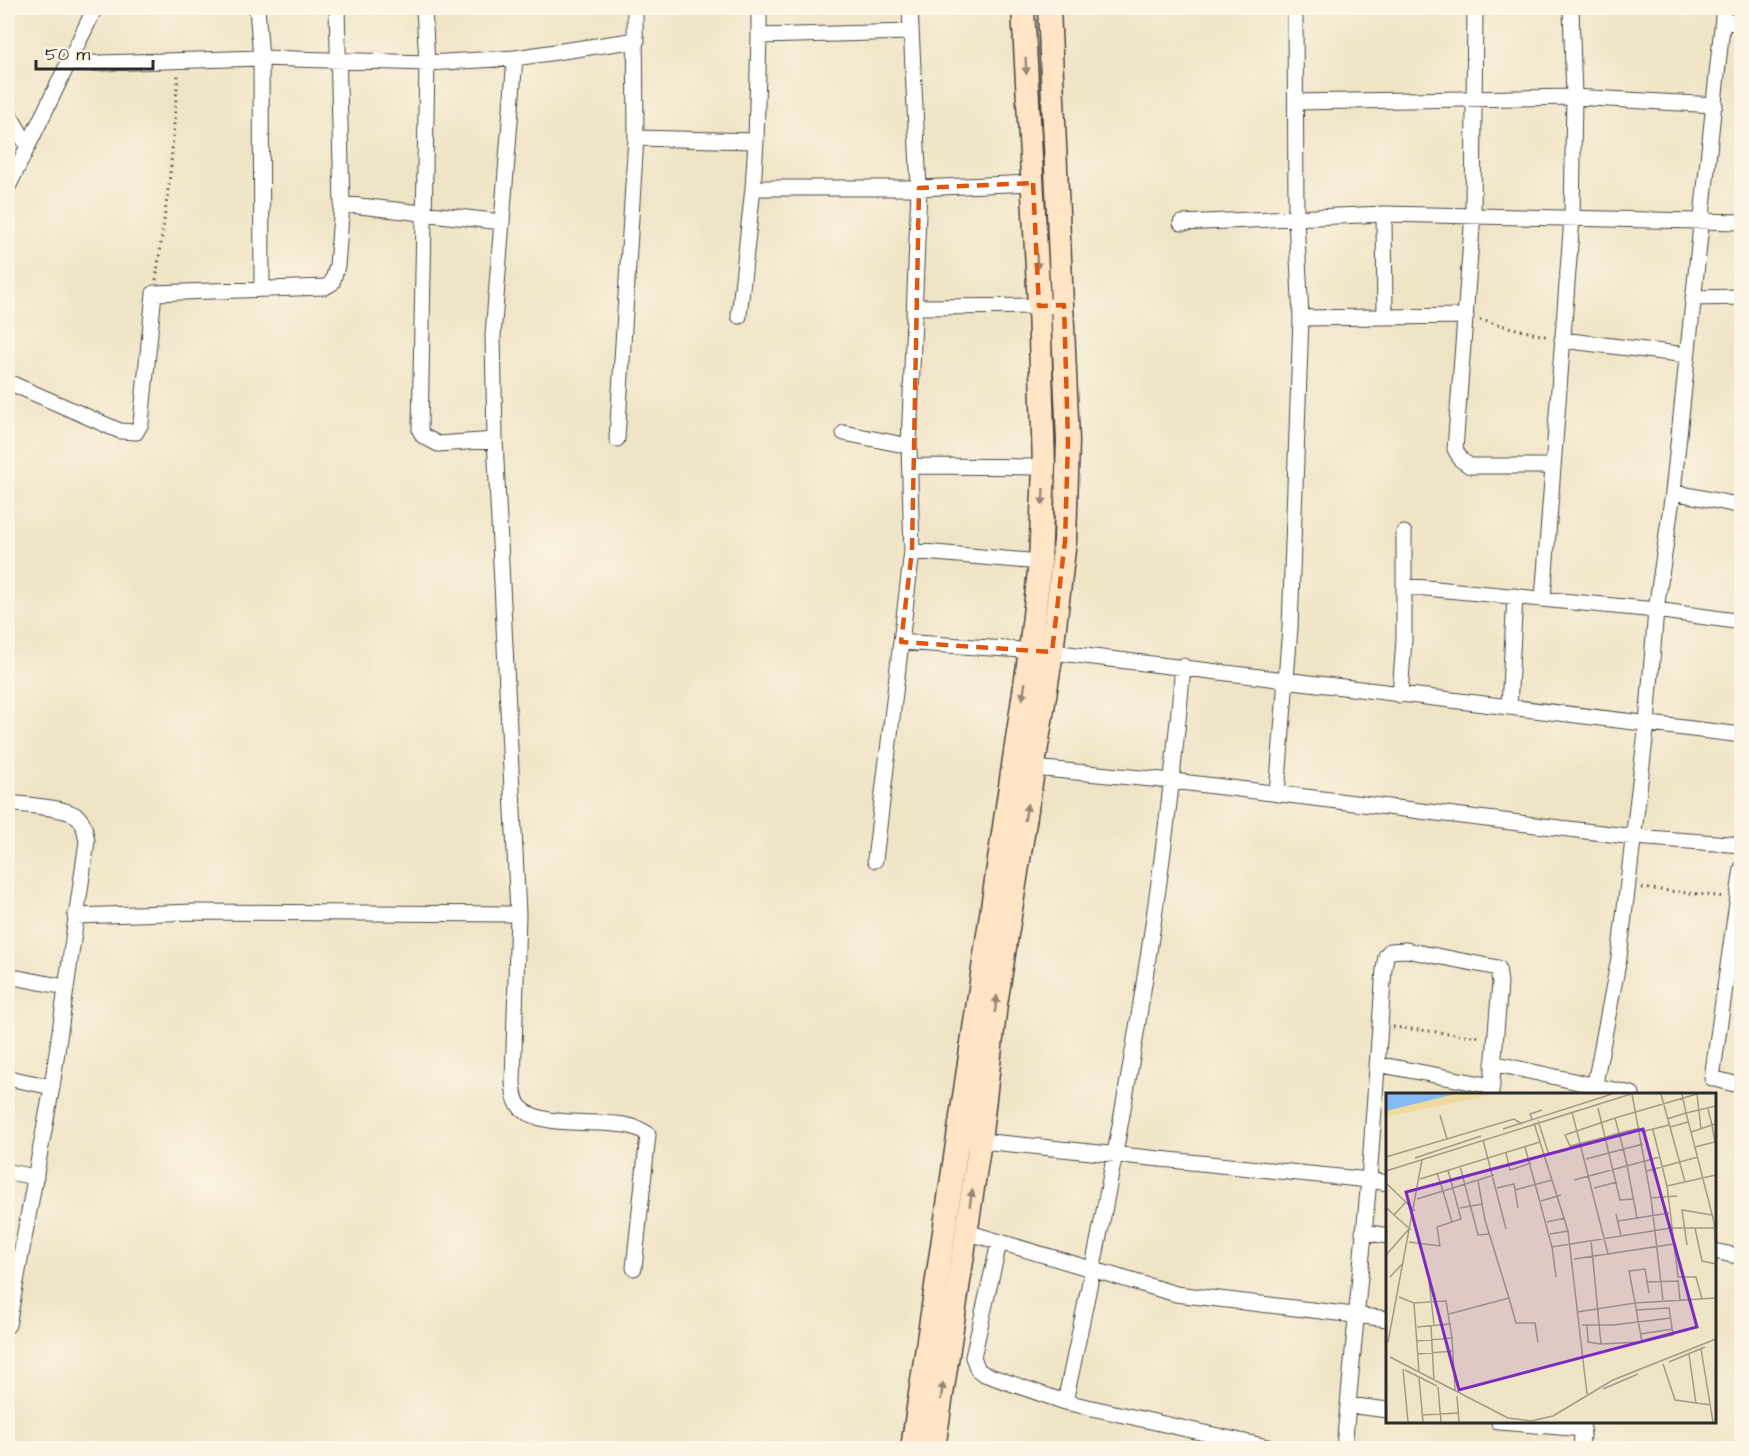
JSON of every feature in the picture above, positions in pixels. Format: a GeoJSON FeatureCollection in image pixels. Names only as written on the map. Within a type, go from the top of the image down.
{"type":"FeatureCollection","features":[{"type":"Feature","properties":{"kind":"main road"},"geometry":{"type":"LineString","coordinates":[[934,1449],[980,1141],[996,1004],[1033,768],[1041,651],[1040,562],[1044,467],[1039,306],[1023,8]]}},
{"type":"Feature","properties":{"kind":"main road"},"geometry":{"type":"LineString","coordinates":[[912,1449],[957,1138],[1041,651],[1065,541],[1068,463],[1064,305],[1049,8]]}},
{"type":"Feature","properties":{"kind":"street"},"geometry":{"type":"LineString","coordinates":[[8,187],[94,8]]}},
{"type":"Feature","properties":{"kind":"street"},"geometry":{"type":"LineString","coordinates":[[257,8],[261,58],[262,289]]}},
{"type":"Feature","properties":{"kind":"street"},"geometry":{"type":"LineString","coordinates":[[8,382],[120,431],[136,432],[141,423],[154,293],[325,287],[332,283],[337,266],[342,204],[337,8]]}},
{"type":"Feature","properties":{"kind":"street"},"geometry":{"type":"LineString","coordinates":[[424,8],[427,63],[420,429],[423,436],[438,444],[495,440]]}},
{"type":"Feature","properties":{"kind":"street"},"geometry":{"type":"LineString","coordinates":[[617,439],[636,138],[635,8]]}},
{"type":"Feature","properties":{"kind":"street"},"geometry":{"type":"LineString","coordinates":[[739,316],[753,189],[759,8]]}},
{"type":"Feature","properties":{"kind":"street"},"geometry":{"type":"LineString","coordinates":[[875,860],[912,551],[909,446],[919,188],[909,8]]}},
{"type":"Feature","properties":{"kind":"street"},"geometry":{"type":"LineString","coordinates":[[1277,794],[1286,681],[1301,318],[1296,219],[1295,8]]}},
{"type":"Feature","properties":{"kind":"street"},"geometry":{"type":"LineString","coordinates":[[1475,8],[1476,99],[1473,214],[1456,431],[1458,457],[1464,464],[1476,467],[1553,466]]}},
{"type":"Feature","properties":{"kind":"street"},"geometry":{"type":"LineString","coordinates":[[1542,599],[1572,218],[1574,97],[1571,8]]}},
{"type":"Feature","properties":{"kind":"street"},"geometry":{"type":"LineString","coordinates":[[1594,1090],[1619,958],[1629,887],[1647,723],[1656,610],[1673,492],[1724,15],[1742,23]]}},
{"type":"Feature","properties":{"kind":"street"},"geometry":{"type":"LineString","coordinates":[[759,36],[911,32]]}},
{"type":"Feature","properties":{"kind":"street"},"geometry":{"type":"LineString","coordinates":[[68,64],[261,58],[427,63],[514,58],[637,40]]}},
{"type":"Feature","properties":{"kind":"street"},"geometry":{"type":"LineString","coordinates":[[514,58],[493,335],[495,440],[518,914],[515,1100],[521,1108],[533,1115],[560,1121],[636,1127],[648,1135],[634,1268]]}},
{"type":"Feature","properties":{"kind":"street"},"geometry":{"type":"LineString","coordinates":[[1296,102],[1574,97],[1715,105]]}},
{"type":"Feature","properties":{"kind":"street"},"geometry":{"type":"LineString","coordinates":[[8,112],[27,145]]}},
{"type":"Feature","properties":{"kind":"street"},"geometry":{"type":"LineString","coordinates":[[636,138],[756,141]]}},
{"type":"Feature","properties":{"kind":"street"},"geometry":{"type":"LineString","coordinates":[[753,189],[919,188],[1033,183]]}},
{"type":"Feature","properties":{"kind":"street"},"geometry":{"type":"LineString","coordinates":[[342,204],[502,222]]}},
{"type":"Feature","properties":{"kind":"street"},"geometry":{"type":"LineString","coordinates":[[1384,214],[1385,317]]}},
{"type":"Feature","properties":{"kind":"street"},"geometry":{"type":"LineString","coordinates":[[1182,223],[1384,214],[1473,214],[1742,222]]}},
{"type":"Feature","properties":{"kind":"street"},"geometry":{"type":"LineString","coordinates":[[1693,298],[1742,297]]}},
{"type":"Feature","properties":{"kind":"street"},"geometry":{"type":"LineString","coordinates":[[916,307],[1064,305]]}},
{"type":"Feature","properties":{"kind":"street"},"geometry":{"type":"LineString","coordinates":[[1301,318],[1466,316]]}},
{"type":"Feature","properties":{"kind":"street"},"geometry":{"type":"LineString","coordinates":[[1563,340],[1687,355]]}},
{"type":"Feature","properties":{"kind":"street"},"geometry":{"type":"LineString","coordinates":[[843,433],[909,446]]}},
{"type":"Feature","properties":{"kind":"street"},"geometry":{"type":"LineString","coordinates":[[911,466],[1044,467]]}},
{"type":"Feature","properties":{"kind":"street"},"geometry":{"type":"LineString","coordinates":[[1673,492],[1742,506]]}},
{"type":"Feature","properties":{"kind":"street"},"geometry":{"type":"LineString","coordinates":[[1400,695],[1405,585],[1404,533]]}},
{"type":"Feature","properties":{"kind":"street"},"geometry":{"type":"LineString","coordinates":[[912,551],[1040,562]]}},
{"type":"Feature","properties":{"kind":"street"},"geometry":{"type":"LineString","coordinates":[[1405,585],[1656,610],[1742,622]]}},
{"type":"Feature","properties":{"kind":"street"},"geometry":{"type":"LineString","coordinates":[[1509,707],[1515,597]]}},
{"type":"Feature","properties":{"kind":"street"},"geometry":{"type":"LineString","coordinates":[[901,642],[1041,651],[1183,666],[1286,681],[1742,735]]}},
{"type":"Feature","properties":{"kind":"street"},"geometry":{"type":"LineString","coordinates":[[1065,1402],[1091,1269],[1117,1155],[1173,781],[1183,666]]}},
{"type":"Feature","properties":{"kind":"street"},"geometry":{"type":"LineString","coordinates":[[1033,768],[1173,781],[1635,837],[1742,844]]}},
{"type":"Feature","properties":{"kind":"street"},"geometry":{"type":"LineString","coordinates":[[8,803],[69,812],[79,818],[85,828],[87,841],[64,987],[52,1087],[8,1325]]}},
{"type":"Feature","properties":{"kind":"street"},"geometry":{"type":"LineString","coordinates":[[1709,1093],[1742,868]]}},
{"type":"Feature","properties":{"kind":"street"},"geometry":{"type":"LineString","coordinates":[[75,916],[196,912],[518,914]]}},
{"type":"Feature","properties":{"kind":"street"},"geometry":{"type":"LineString","coordinates":[[1344,1449],[1369,1180],[1379,1025],[1386,956],[1396,949],[1406,950],[1498,968],[1500,983],[1491,1090],[1377,1064]]}},
{"type":"Feature","properties":{"kind":"street"},"geometry":{"type":"LineString","coordinates":[[8,976],[64,987]]}},
{"type":"Feature","properties":{"kind":"street"},"geometry":{"type":"LineString","coordinates":[[1493,1063],[1594,1090],[1617,1093]]}},
{"type":"Feature","properties":{"kind":"street"},"geometry":{"type":"LineString","coordinates":[[8,1078],[52,1087]]}},
{"type":"Feature","properties":{"kind":"street"},"geometry":{"type":"LineString","coordinates":[[1712,1078],[1742,1086]]}},
{"type":"Feature","properties":{"kind":"street"},"geometry":{"type":"LineString","coordinates":[[957,1138],[1386,1183]]}},
{"type":"Feature","properties":{"kind":"street"},"geometry":{"type":"LineString","coordinates":[[8,1172],[36,1177]]}},
{"type":"Feature","properties":{"kind":"street"},"geometry":{"type":"LineString","coordinates":[[966,1232],[1176,1294],[1386,1319]]}},
{"type":"Feature","properties":{"kind":"street"},"geometry":{"type":"LineString","coordinates":[[1363,1232],[1386,1236]]}},
{"type":"Feature","properties":{"kind":"street"},"geometry":{"type":"LineString","coordinates":[[999,1243],[973,1357],[974,1363],[984,1374],[1065,1402],[1272,1449]]}},
{"type":"Feature","properties":{"kind":"street"},"geometry":{"type":"LineString","coordinates":[[1716,1251],[1742,1257]]}},
{"type":"Feature","properties":{"kind":"street"},"geometry":{"type":"LineString","coordinates":[[1348,1405],[1386,1410]]}},
{"type":"Feature","properties":{"kind":"street"},"geometry":{"type":"LineString","coordinates":[[1527,1423],[1583,1425],[1581,1449]]}},
{"type":"Feature","properties":{"kind":"path"},"geometry":{"type":"LineString","coordinates":[[154,293],[170,175],[179,61]]}},
{"type":"Feature","properties":{"kind":"path"},"geometry":{"type":"LineString","coordinates":[[1466,316],[1563,340]]}},
{"type":"Feature","properties":{"kind":"path"},"geometry":{"type":"LineString","coordinates":[[1629,887],[1738,899]]}},
{"type":"Feature","properties":{"kind":"path"},"geometry":{"type":"LineString","coordinates":[[1379,1025],[1496,1038]]}},
{"type":"Feature","properties":{"kind":"highlighted area"},"geometry":{"type":"Polygon","coordinates":[[[1033,183],[1039,306],[1064,305],[1068,441],[1065,541],[1052,652],[901,642],[912,551],[919,188],[1033,183]]]}}]}
